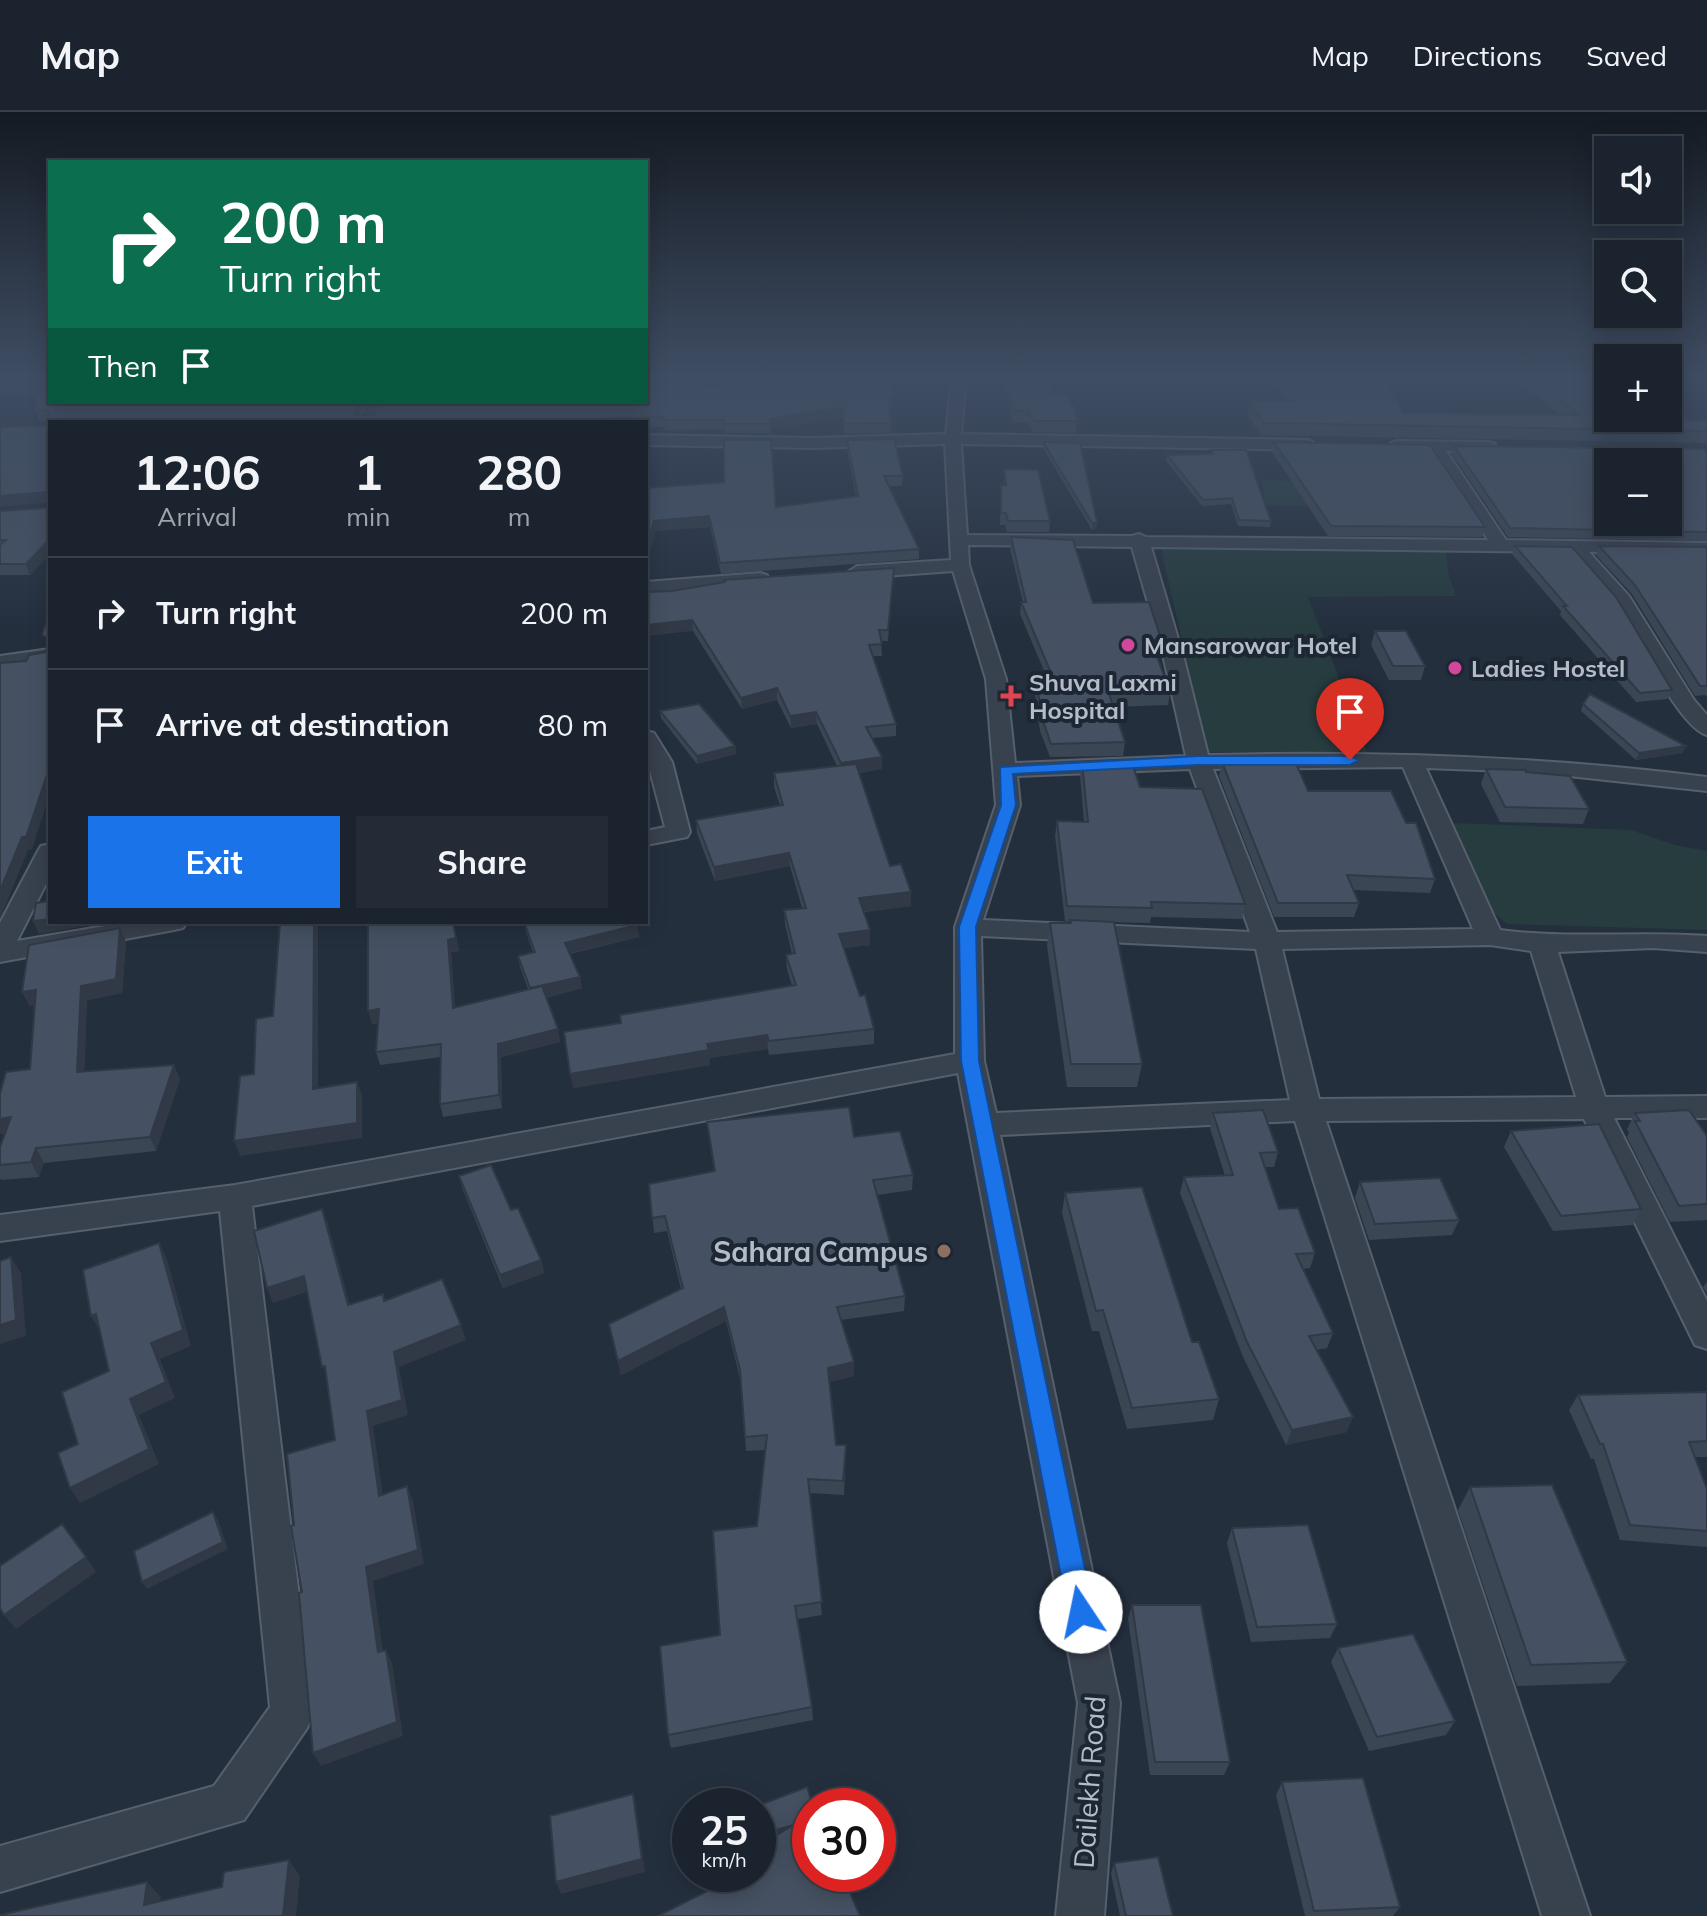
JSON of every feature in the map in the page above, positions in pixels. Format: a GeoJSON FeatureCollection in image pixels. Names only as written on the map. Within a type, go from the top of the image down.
{"type":"FeatureCollection","features":[{"type":"Feature","properties":{"kind":"street","name":"Dailekh Road"},"geometry":{"type":"LineString","coordinates":[[954,461],[959,552],[996,679],[1008,805],[968,927],[970,1061],[1099,1703],[1080,1916]]}},
{"type":"Feature","properties":{"kind":"street"},"geometry":{"type":"LineString","coordinates":[[1444,461],[1501,546]]}},
{"type":"Feature","properties":{"kind":"street"},"geometry":{"type":"LineString","coordinates":[[1139,539],[1174,659],[1198,760],[1267,941],[1307,1110],[1566,1916]]}},
{"type":"Feature","properties":{"kind":"street"},"geometry":{"type":"LineString","coordinates":[[832,574],[959,552],[1139,539],[1406,547],[1707,548]]}},
{"type":"Feature","properties":{"kind":"street"},"geometry":{"type":"LineString","coordinates":[[1575,547],[1622,600],[1685,703],[1707,728]]}},
{"type":"Feature","properties":{"kind":"street"},"geometry":{"type":"LineString","coordinates":[[1686,548],[1707,571]]}},
{"type":"Feature","properties":{"kind":"street"},"geometry":{"type":"LineString","coordinates":[[648,588],[786,577]]}},
{"type":"Feature","properties":{"kind":"street"},"geometry":{"type":"LineString","coordinates":[[0,662],[48,655]]}},
{"type":"Feature","properties":{"kind":"street"},"geometry":{"type":"LineString","coordinates":[[648,741],[661,762],[678,832],[648,838]]}},
{"type":"Feature","properties":{"kind":"street"},"geometry":{"type":"LineString","coordinates":[[1005,770],[1198,760],[1411,760],[1605,771],[1707,784]]}},
{"type":"Feature","properties":{"kind":"street"},"geometry":{"type":"LineString","coordinates":[[1411,760],[1490,937]]}},
{"type":"Feature","properties":{"kind":"street"},"geometry":{"type":"LineString","coordinates":[[0,951],[48,855]]}},
{"type":"Feature","properties":{"kind":"street"},"geometry":{"type":"LineString","coordinates":[[0,951],[162,924]]}},
{"type":"Feature","properties":{"kind":"street"},"geometry":{"type":"LineString","coordinates":[[968,927],[1267,941],[1490,937],[1542,944],[1653,940],[1707,944]]}},
{"type":"Feature","properties":{"kind":"street"},"geometry":{"type":"LineString","coordinates":[[1542,944],[1595,1111],[1707,1335]]}},
{"type":"Feature","properties":{"kind":"street"},"geometry":{"type":"LineString","coordinates":[[0,1228],[235,1197],[970,1061]]}},
{"type":"Feature","properties":{"kind":"street"},"geometry":{"type":"LineString","coordinates":[[985,1125],[1307,1110],[1595,1111],[1707,1107]]}},
{"type":"Feature","properties":{"kind":"street"},"geometry":{"type":"LineString","coordinates":[[0,1869],[228,1804],[292,1713],[235,1197]]}},
{"type":"Feature","properties":{"kind":"green space"},"geometry":{"type":"Polygon","coordinates":[[[1263,480],[1357,483],[1363,508],[1264,505],[1263,480]]]}},
{"type":"Feature","properties":{"kind":"green space"},"geometry":{"type":"Polygon","coordinates":[[[1161,548],[1446,551],[1448,572],[1456,596],[1308,597],[1367,752],[1207,752],[1161,548]]]}},
{"type":"Feature","properties":{"kind":"green space"},"geometry":{"type":"Polygon","coordinates":[[[1455,823],[1631,830],[1675,845],[1707,851],[1707,930],[1507,924],[1487,907],[1450,830],[1455,823]]]}},
{"type":"Feature","properties":{"kind":"building"},"geometry":{"type":"Polygon","coordinates":[[[0,461],[48,461],[48,494],[0,496],[0,461]]]}},
{"type":"Feature","properties":{"kind":"building"},"geometry":{"type":"Polygon","coordinates":[[[724,461],[773,461],[776,507],[858,496],[851,461],[899,461],[903,476],[884,476],[919,549],[720,563],[709,516],[654,521],[648,543],[648,488],[724,482],[724,461]]]}},
{"type":"Feature","properties":{"kind":"building"},"geometry":{"type":"Polygon","coordinates":[[[1055,461],[1084,461],[1097,522],[1092,523],[1055,461]]]}},
{"type":"Feature","properties":{"kind":"building"},"geometry":{"type":"Polygon","coordinates":[[[1172,461],[1250,461],[1271,521],[1239,520],[1232,498],[1203,500],[1172,461]]]}},
{"type":"Feature","properties":{"kind":"building"},"geometry":{"type":"Polygon","coordinates":[[[1287,461],[1441,461],[1485,527],[1331,526],[1287,461]]]}},
{"type":"Feature","properties":{"kind":"building"},"geometry":{"type":"Polygon","coordinates":[[[1464,461],[1594,461],[1594,530],[1510,528],[1464,461]]]}},
{"type":"Feature","properties":{"kind":"building"},"geometry":{"type":"Polygon","coordinates":[[[1682,461],[1707,461],[1707,532],[1682,531],[1682,461]]]}},
{"type":"Feature","properties":{"kind":"building"},"geometry":{"type":"Polygon","coordinates":[[[1004,469],[1038,470],[1050,521],[1008,521],[1006,513],[1001,513],[1001,485],[1006,485],[1004,469]]]}},
{"type":"Feature","properties":{"kind":"building"},"geometry":{"type":"Polygon","coordinates":[[[48,506],[48,543],[26,564],[0,564],[0,545],[6,540],[0,540],[0,511],[48,506]]]}},
{"type":"Feature","properties":{"kind":"building"},"geometry":{"type":"Polygon","coordinates":[[[1011,537],[1073,540],[1093,603],[1149,602],[1161,639],[1151,640],[1170,692],[1109,694],[1125,742],[1051,744],[1042,718],[1035,673],[1051,673],[1021,602],[1026,602],[1011,537]]]}},
{"type":"Feature","properties":{"kind":"building"},"geometry":{"type":"Polygon","coordinates":[[[1515,546],[1572,547],[1616,597],[1672,690],[1640,693],[1515,546]]]}},
{"type":"Feature","properties":{"kind":"building"},"geometry":{"type":"Polygon","coordinates":[[[1599,546],[1707,547],[1707,686],[1700,686],[1635,585],[1599,546]]]}},
{"type":"Feature","properties":{"kind":"building"},"geometry":{"type":"Polygon","coordinates":[[[894,568],[888,630],[879,630],[882,644],[869,645],[896,724],[866,727],[882,757],[841,763],[816,712],[790,716],[777,688],[741,698],[692,620],[648,625],[648,592],[672,591],[724,580],[894,568]]]}},
{"type":"Feature","properties":{"kind":"building"},"geometry":{"type":"Polygon","coordinates":[[[48,617],[48,638],[42,635],[48,617]]]}},
{"type":"Feature","properties":{"kind":"building"},"geometry":{"type":"Polygon","coordinates":[[[1375,631],[1406,631],[1425,666],[1393,666],[1375,631]]]}},
{"type":"Feature","properties":{"kind":"building"},"geometry":{"type":"Polygon","coordinates":[[[48,638],[48,772],[26,837],[22,837],[0,891],[0,663],[26,661],[29,655],[46,652],[48,638]]]}},
{"type":"Feature","properties":{"kind":"building"},"geometry":{"type":"Polygon","coordinates":[[[1590,694],[1686,746],[1639,753],[1583,704],[1590,694]]]}},
{"type":"Feature","properties":{"kind":"building"},"geometry":{"type":"Polygon","coordinates":[[[699,704],[735,746],[697,756],[660,711],[699,704]]]}},
{"type":"Feature","properties":{"kind":"building"},"geometry":{"type":"Polygon","coordinates":[[[1131,760],[1140,787],[1202,789],[1245,904],[1151,902],[1152,908],[1067,906],[1057,821],[1088,822],[1082,762],[1131,760]]]}},
{"type":"Feature","properties":{"kind":"building"},"geometry":{"type":"Polygon","coordinates":[[[1295,761],[1308,791],[1391,791],[1406,823],[1416,823],[1435,879],[1347,875],[1359,903],[1278,903],[1222,762],[1295,761]]]}},
{"type":"Feature","properties":{"kind":"building"},"geometry":{"type":"Polygon","coordinates":[[[856,764],[890,866],[901,864],[911,892],[859,898],[870,930],[839,934],[860,996],[865,995],[874,1029],[769,1041],[767,1035],[707,1044],[709,1050],[570,1074],[564,1032],[621,1023],[620,1015],[796,985],[786,955],[795,953],[784,910],[806,908],[789,853],[714,867],[696,820],[783,805],[774,773],[856,764]]]}},
{"type":"Feature","properties":{"kind":"building"},"geometry":{"type":"Polygon","coordinates":[[[1486,769],[1570,776],[1589,809],[1505,807],[1486,769]]]}},
{"type":"Feature","properties":{"kind":"building"},"geometry":{"type":"Polygon","coordinates":[[[48,901],[48,919],[33,921],[36,903],[48,901]]]}},
{"type":"Feature","properties":{"kind":"building"},"geometry":{"type":"Polygon","coordinates":[[[1070,920],[1114,922],[1142,1064],[1071,1064],[1050,923],[1071,923],[1070,920]]]}},
{"type":"Feature","properties":{"kind":"building"},"geometry":{"type":"Polygon","coordinates":[[[280,924],[314,924],[313,1089],[357,1082],[357,1123],[234,1141],[240,1076],[254,1074],[256,1019],[273,1016],[280,924]]]}},
{"type":"Feature","properties":{"kind":"building"},"geometry":{"type":"Polygon","coordinates":[[[368,924],[453,924],[456,938],[448,940],[453,1008],[542,986],[558,1029],[498,1044],[499,1095],[440,1104],[441,1044],[376,1052],[379,1009],[368,1011],[368,924]]]}},
{"type":"Feature","properties":{"kind":"building"},"geometry":{"type":"Polygon","coordinates":[[[525,924],[637,925],[565,943],[580,977],[530,988],[518,956],[535,952],[525,924]]]}},
{"type":"Feature","properties":{"kind":"building"},"geometry":{"type":"Polygon","coordinates":[[[120,928],[116,979],[81,986],[77,1072],[174,1065],[150,1137],[36,1148],[31,1162],[0,1165],[0,1147],[11,1117],[0,1119],[0,1094],[6,1072],[30,1069],[36,990],[22,992],[29,945],[120,928]]]}},
{"type":"Feature","properties":{"kind":"building"},"geometry":{"type":"Polygon","coordinates":[[[849,1107],[854,1137],[900,1131],[913,1175],[873,1180],[905,1296],[837,1307],[854,1362],[828,1368],[836,1445],[846,1445],[843,1481],[808,1479],[822,1602],[795,1606],[812,1707],[668,1735],[660,1646],[720,1635],[713,1531],[757,1526],[767,1435],[745,1437],[740,1370],[724,1307],[618,1361],[609,1324],[683,1288],[665,1216],[652,1218],[649,1184],[715,1171],[707,1122],[849,1107]]]}},
{"type":"Feature","properties":{"kind":"building"},"geometry":{"type":"Polygon","coordinates":[[[1263,1110],[1278,1152],[1260,1153],[1279,1209],[1298,1208],[1315,1253],[1296,1254],[1333,1333],[1309,1336],[1353,1417],[1292,1430],[1247,1342],[1184,1177],[1233,1175],[1213,1113],[1263,1110]]]}},
{"type":"Feature","properties":{"kind":"building"},"geometry":{"type":"Polygon","coordinates":[[[1689,1110],[1707,1136],[1707,1204],[1679,1206],[1635,1121],[1640,1121],[1635,1113],[1689,1110]]]}},
{"type":"Feature","properties":{"kind":"building"},"geometry":{"type":"Polygon","coordinates":[[[1599,1124],[1641,1209],[1561,1216],[1511,1131],[1599,1124]]]}},
{"type":"Feature","properties":{"kind":"building"},"geometry":{"type":"Polygon","coordinates":[[[491,1165],[511,1210],[518,1208],[541,1260],[500,1275],[459,1176],[491,1165]]]}},
{"type":"Feature","properties":{"kind":"building"},"geometry":{"type":"Polygon","coordinates":[[[1440,1178],[1459,1220],[1375,1224],[1360,1182],[1440,1178]]]}},
{"type":"Feature","properties":{"kind":"building"},"geometry":{"type":"Polygon","coordinates":[[[1142,1187],[1192,1342],[1199,1342],[1219,1399],[1132,1408],[1103,1310],[1096,1311],[1065,1193],[1142,1187]]]}},
{"type":"Feature","properties":{"kind":"building"},"geometry":{"type":"Polygon","coordinates":[[[322,1209],[348,1305],[383,1294],[384,1301],[442,1279],[461,1325],[394,1352],[402,1400],[367,1411],[379,1496],[407,1486],[418,1550],[366,1567],[378,1652],[386,1650],[397,1722],[313,1753],[299,1593],[302,1592],[291,1526],[294,1525],[287,1454],[335,1440],[325,1366],[322,1367],[304,1276],[267,1288],[254,1231],[322,1209]]]}},
{"type":"Feature","properties":{"kind":"building"},"geometry":{"type":"Polygon","coordinates":[[[159,1243],[183,1330],[151,1343],[166,1382],[130,1399],[149,1449],[70,1488],[58,1453],[78,1444],[62,1392],[109,1371],[96,1314],[91,1316],[83,1270],[159,1243]]]}},
{"type":"Feature","properties":{"kind":"building"},"geometry":{"type":"Polygon","coordinates":[[[11,1257],[16,1320],[0,1325],[0,1261],[11,1257]]]}},
{"type":"Feature","properties":{"kind":"building"},"geometry":{"type":"Polygon","coordinates":[[[1707,1392],[1707,1441],[1689,1442],[1707,1489],[1707,1531],[1630,1525],[1603,1444],[1600,1444],[1578,1395],[1707,1392]]]}},
{"type":"Feature","properties":{"kind":"building"},"geometry":{"type":"Polygon","coordinates":[[[1552,1485],[1627,1662],[1531,1665],[1470,1487],[1552,1485]]]}},
{"type":"Feature","properties":{"kind":"building"},"geometry":{"type":"Polygon","coordinates":[[[213,1512],[223,1542],[142,1582],[134,1551],[213,1512]]]}},
{"type":"Feature","properties":{"kind":"building"},"geometry":{"type":"Polygon","coordinates":[[[62,1524],[86,1557],[4,1615],[0,1608],[0,1566],[62,1524]]]}},
{"type":"Feature","properties":{"kind":"building"},"geometry":{"type":"Polygon","coordinates":[[[1308,1525],[1337,1624],[1257,1627],[1232,1528],[1308,1525]]]}},
{"type":"Feature","properties":{"kind":"building"},"geometry":{"type":"Polygon","coordinates":[[[1132,1605],[1201,1605],[1230,1762],[1155,1762],[1132,1605]]]}},
{"type":"Feature","properties":{"kind":"building"},"geometry":{"type":"Polygon","coordinates":[[[1413,1634],[1455,1721],[1377,1737],[1338,1648],[1413,1634]]]}},
{"type":"Feature","properties":{"kind":"building"},"geometry":{"type":"Polygon","coordinates":[[[1363,1778],[1400,1907],[1314,1911],[1282,1782],[1363,1778]]]}},
{"type":"Feature","properties":{"kind":"building"},"geometry":{"type":"Polygon","coordinates":[[[792,1793],[792,1826],[776,1830],[776,1799],[792,1793]]]}},
{"type":"Feature","properties":{"kind":"building"},"geometry":{"type":"Polygon","coordinates":[[[633,1794],[642,1859],[556,1882],[550,1816],[633,1794]]]}},
{"type":"Feature","properties":{"kind":"building"},"geometry":{"type":"Polygon","coordinates":[[[792,1826],[792,1892],[850,1892],[860,1916],[658,1916],[705,1892],[776,1892],[776,1836],[792,1826]]]}},
{"type":"Feature","properties":{"kind":"building"},"geometry":{"type":"Polygon","coordinates":[[[1158,1857],[1173,1916],[1126,1916],[1114,1863],[1158,1857]]]}},
{"type":"Feature","properties":{"kind":"building"},"geometry":{"type":"Polygon","coordinates":[[[289,1860],[283,1916],[0,1916],[147,1882],[144,1905],[222,1887],[224,1872],[289,1860]]]}},
{"type":"Feature","properties":{"kind":"place","name":"Mansarowar Hotel"},"geometry":{"type":"Point","coordinates":[1128,645]}},
{"type":"Feature","properties":{"kind":"place","name":"Ladies Hostel"},"geometry":{"type":"Point","coordinates":[1455,668]}},
{"type":"Feature","properties":{"kind":"place","name":"Shuva Laxmi Hospital"},"geometry":{"type":"Point","coordinates":[1011,696]}},
{"type":"Feature","properties":{"kind":"place","name":"Sahara Campus"},"geometry":{"type":"Point","coordinates":[944,1251]}},
{"type":"Feature","properties":{"kind":"route"},"geometry":{"type":"LineString","coordinates":[[1081,1612],[970,1061],[968,927],[1008,805],[1005,770],[1198,760],[1350,760]]}}]}
